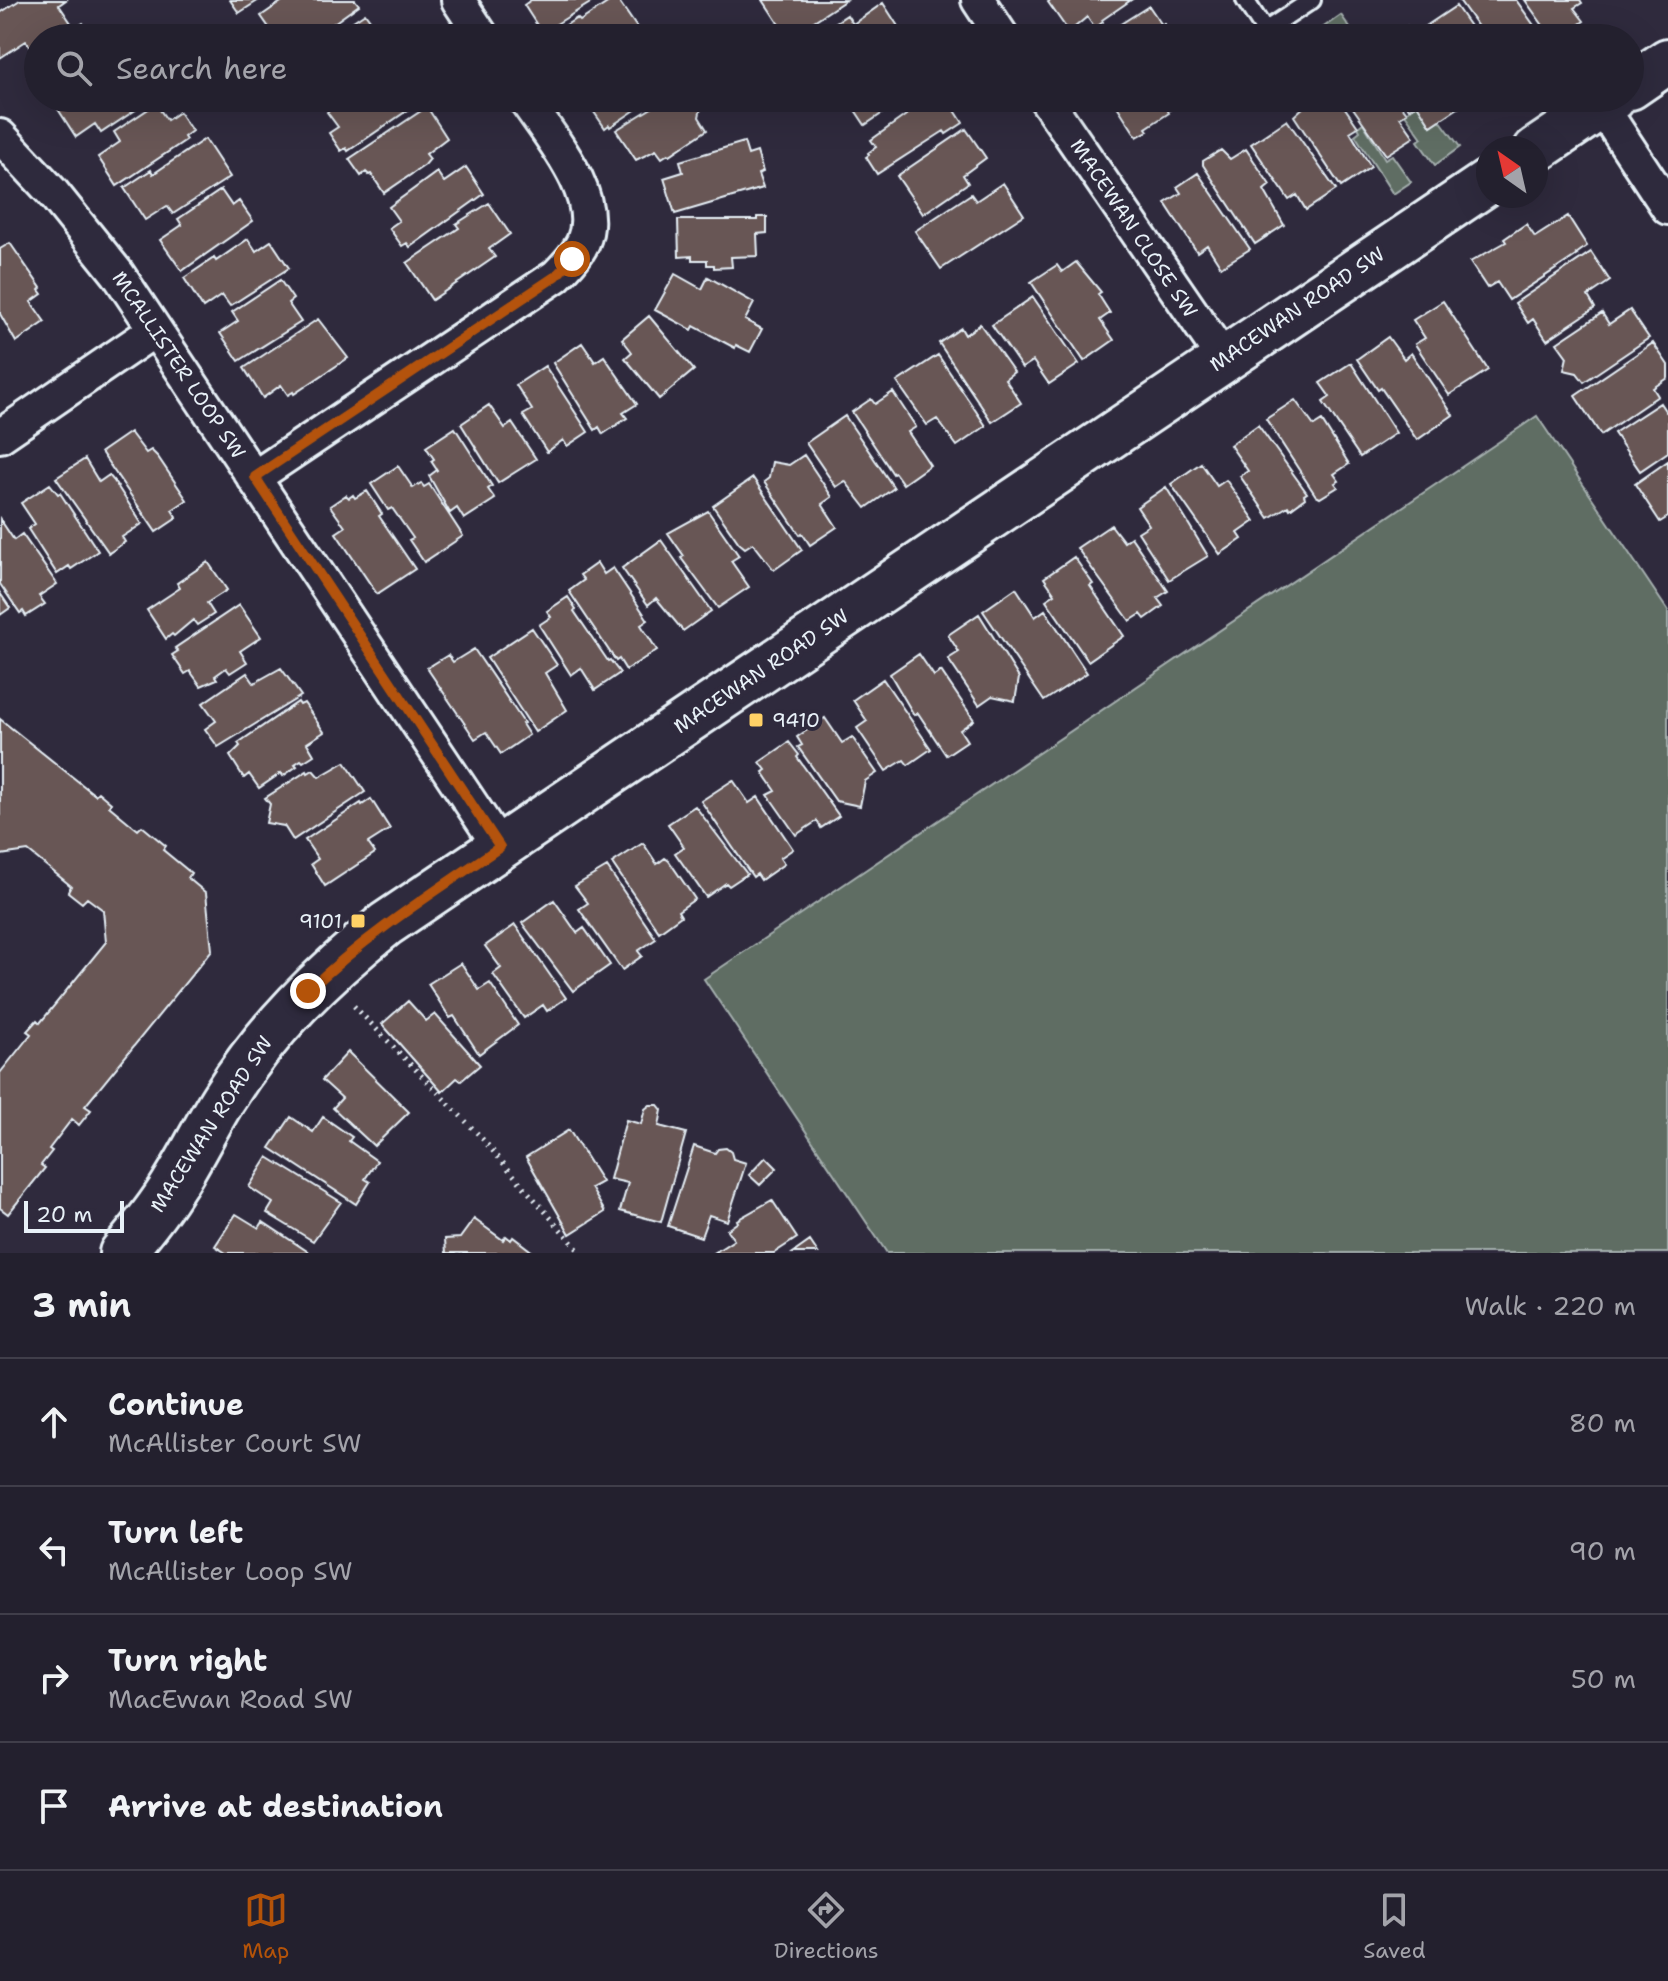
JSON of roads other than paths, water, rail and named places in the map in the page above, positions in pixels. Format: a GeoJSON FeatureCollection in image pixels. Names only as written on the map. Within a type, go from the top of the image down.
{"type":"FeatureCollection","features":[{"type":"Feature","properties":{"kind":"street"},"geometry":{"type":"LineString","coordinates":[[458,0],[474,24]]}},
{"type":"Feature","properties":{"kind":"street"},"geometry":{"type":"LineString","coordinates":[[978,0],[994,24]]}},
{"type":"Feature","properties":{"kind":"street"},"geometry":{"type":"LineString","coordinates":[[1644,77],[1668,61]]}},
{"type":"Feature","properties":{"kind":"street"},"geometry":{"type":"LineString","coordinates":[[255,477],[556,276],[572,259],[587,231],[586,204],[571,168],[533,112]]}},
{"type":"Feature","properties":{"kind":"street","name":"MACEWAN CLOSE SW"},"geometry":{"type":"LineString","coordinates":[[1055,112],[1223,358]]}},
{"type":"Feature","properties":{"kind":"street"},"geometry":{"type":"LineString","coordinates":[[1548,142],[1593,112]]}},
{"type":"Feature","properties":{"kind":"street"},"geometry":{"type":"LineString","coordinates":[[1622,112],[1668,208]]}},
{"type":"Feature","properties":{"kind":"street","name":"MCALLISTER LOOP SW"},"geometry":{"type":"LineString","coordinates":[[0,136],[79,224],[118,274],[500,847]]}},
{"type":"Feature","properties":{"kind":"street","name":"MACEWAN ROAD SW"},"geometry":{"type":"LineString","coordinates":[[122,1253],[159,1207],[223,1099],[276,1025],[335,965],[361,944],[1223,358],[1476,190]]}},
{"type":"Feature","properties":{"kind":"street"},"geometry":{"type":"LineString","coordinates":[[0,436],[155,330]]}},
{"type":"Feature","properties":{"kind":"lane"},"geometry":{"type":"LineString","coordinates":[[1245,0],[1260,24]]}},
{"type":"Feature","properties":{"kind":"lane"},"geometry":{"type":"LineString","coordinates":[[1276,24],[1312,0]]}},
{"type":"Feature","properties":{"kind":"place","name":"9410"},"geometry":{"type":"Point","coordinates":[756,720]}},
{"type":"Feature","properties":{"kind":"place","name":"9101"},"geometry":{"type":"Point","coordinates":[358,921]}}]}
